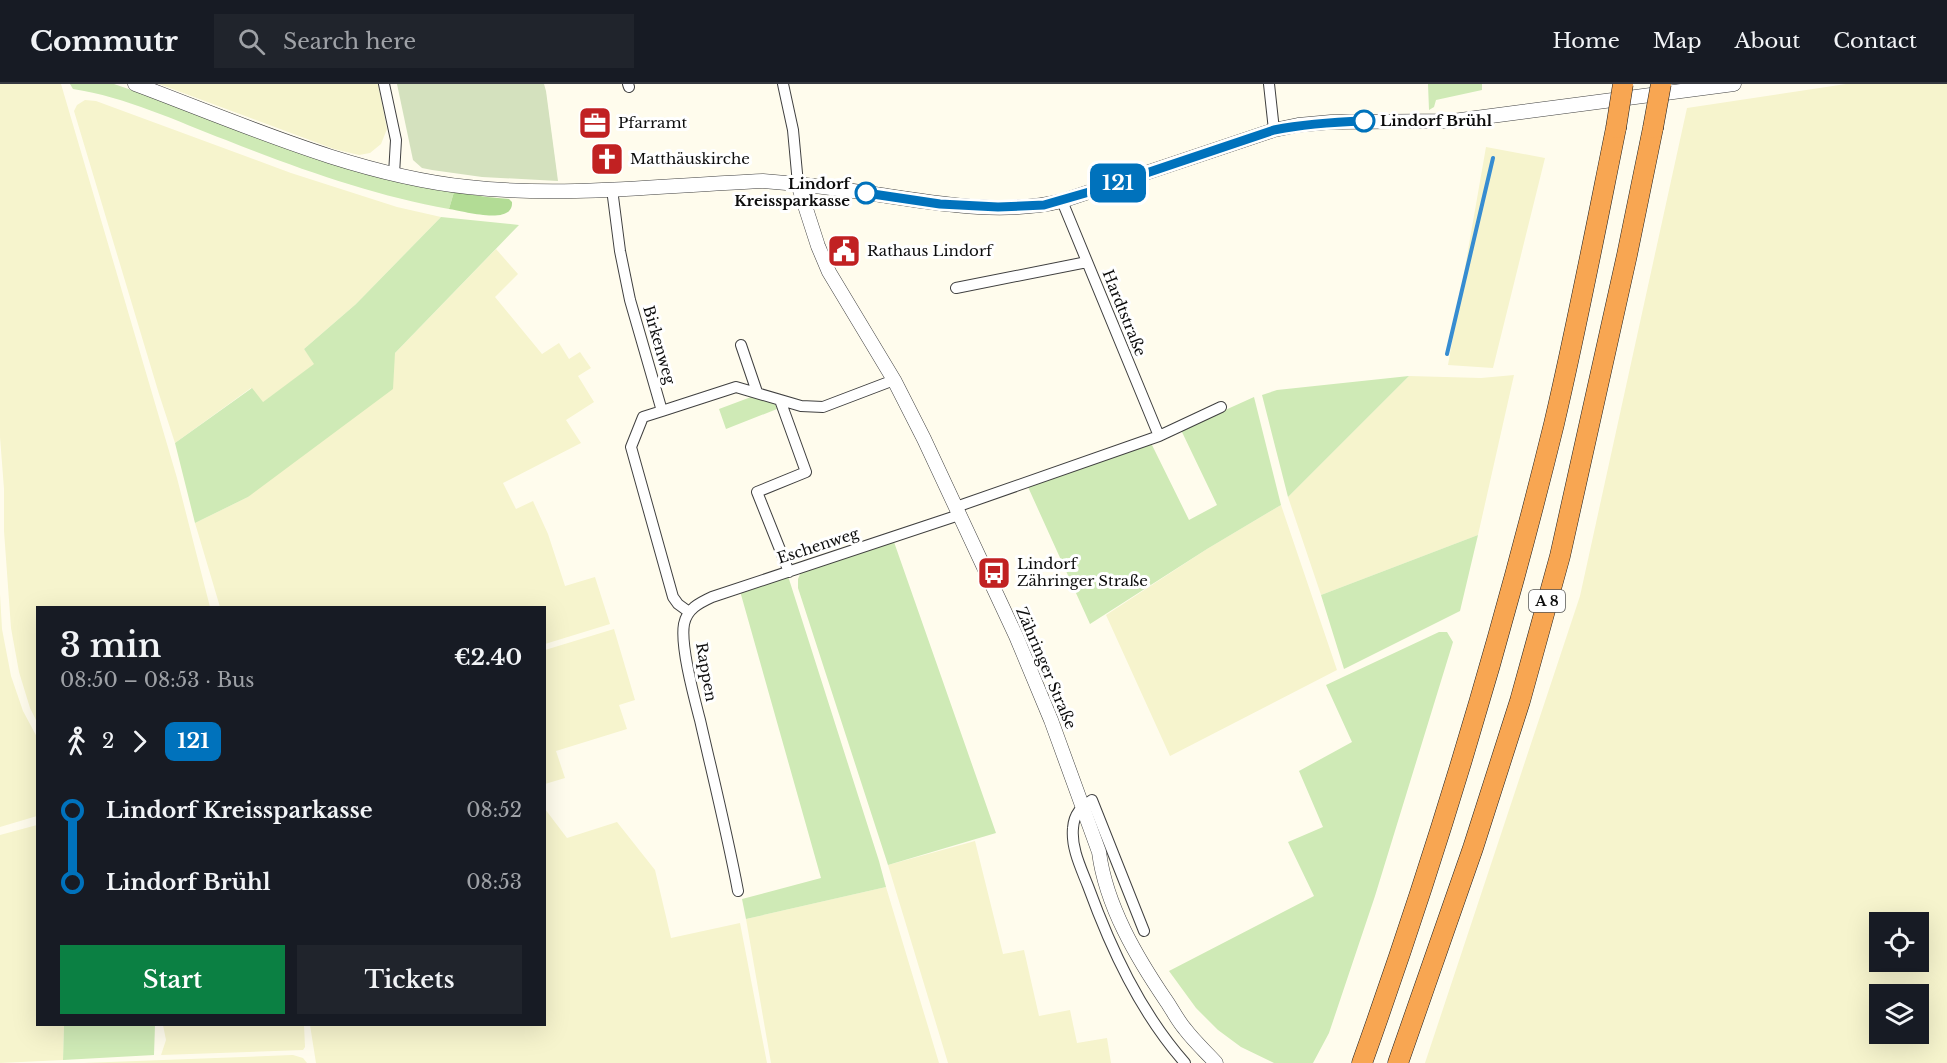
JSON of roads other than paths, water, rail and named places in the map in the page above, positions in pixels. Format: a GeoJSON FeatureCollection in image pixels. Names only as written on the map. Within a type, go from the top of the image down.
{"type":"FeatureCollection","features":[{"type":"Feature","properties":{"kind":"highway","name":"A 8"},"geometry":{"type":"LineString","coordinates":[[1362,1063],[1453,790],[1507,608],[1557,409],[1590,259],[1623,84]]}},
{"type":"Feature","properties":{"kind":"highway","name":"A 8"},"geometry":{"type":"LineString","coordinates":[[1398,1063],[1495,780],[1520,701],[1557,567],[1627,255],[1661,84]]}},
{"type":"Feature","properties":{"kind":"street"},"geometry":{"type":"LineString","coordinates":[[135,84],[326,154],[394,174],[469,188],[612,189],[763,181],[940,204],[998,207],[1044,205],[1062,201],[1274,130],[1298,125],[1331,122],[1453,121],[1734,84]]}},
{"type":"Feature","properties":{"kind":"street"},"geometry":{"type":"LineString","coordinates":[[384,84],[396,140],[394,174]]}},
{"type":"Feature","properties":{"kind":"street"},"geometry":{"type":"LineString","coordinates":[[783,84],[793,130],[798,184]]}},
{"type":"Feature","properties":{"kind":"street"},"geometry":{"type":"LineString","coordinates":[[1269,84],[1274,130]]}},
{"type":"Feature","properties":{"kind":"street","name":"Zähringer Straße"},"geometry":{"type":"LineString","coordinates":[[798,184],[829,272],[894,380],[924,439],[1035,681],[1099,852],[1102,873],[1133,946],[1150,978],[1184,1029],[1216,1063]]}},
{"type":"Feature","properties":{"kind":"street","name":"Birkenweg"},"geometry":{"type":"LineString","coordinates":[[612,189],[620,251],[630,300],[662,411],[736,387],[801,406],[823,407],[894,380]]}},
{"type":"Feature","properties":{"kind":"street","name":"Hardtstraße"},"geometry":{"type":"LineString","coordinates":[[1062,201],[1159,436]]}},
{"type":"Feature","properties":{"kind":"street"},"geometry":{"type":"LineString","coordinates":[[956,288],[1087,262]]}},
{"type":"Feature","properties":{"kind":"street"},"geometry":{"type":"LineString","coordinates":[[741,345],[757,392]]}},
{"type":"Feature","properties":{"kind":"street"},"geometry":{"type":"LineString","coordinates":[[780,400],[806,472],[757,492],[789,572]]}},
{"type":"Feature","properties":{"kind":"street"},"geometry":{"type":"LineString","coordinates":[[958,511],[1159,436],[1221,407]]}},
{"type":"Feature","properties":{"kind":"street"},"geometry":{"type":"LineString","coordinates":[[662,411],[643,417],[631,447],[673,597],[689,612]]}},
{"type":"Feature","properties":{"kind":"street","name":"Eschenweg"},"geometry":{"type":"LineString","coordinates":[[689,612],[697,604],[712,597],[789,572],[958,511]]}},
{"type":"Feature","properties":{"kind":"street","name":"Rappen"},"geometry":{"type":"LineString","coordinates":[[689,612],[684,625],[684,642],[738,891]]}},
{"type":"Feature","properties":{"kind":"street"},"geometry":{"type":"LineString","coordinates":[[1144,931],[1092,800],[1082,806],[1076,815],[1073,842],[1102,925],[1134,989],[1185,1063]]}},
{"type":"Feature","properties":{"kind":"waterway"},"geometry":{"type":"LineString","coordinates":[[1447,354],[1493,158]]}},
{"type":"Feature","properties":{"kind":"place","name":"Lindorf Brühl"},"geometry":{"type":"Point","coordinates":[1364,121]}},
{"type":"Feature","properties":{"kind":"place","name":"Pfarramt"},"geometry":{"type":"Point","coordinates":[595,123]}},
{"type":"Feature","properties":{"kind":"place","name":"Matthäuskirche"},"geometry":{"type":"Point","coordinates":[607,159]}},
{"type":"Feature","properties":{"kind":"place","name":"Lindorf Kreissparkasse"},"geometry":{"type":"Point","coordinates":[866,193]}},
{"type":"Feature","properties":{"kind":"place","name":"Rathaus Lindorf"},"geometry":{"type":"Point","coordinates":[844,251]}},
{"type":"Feature","properties":{"kind":"place","name":"Lindorf Zähringer Straße"},"geometry":{"type":"Point","coordinates":[994,573]}}]}
